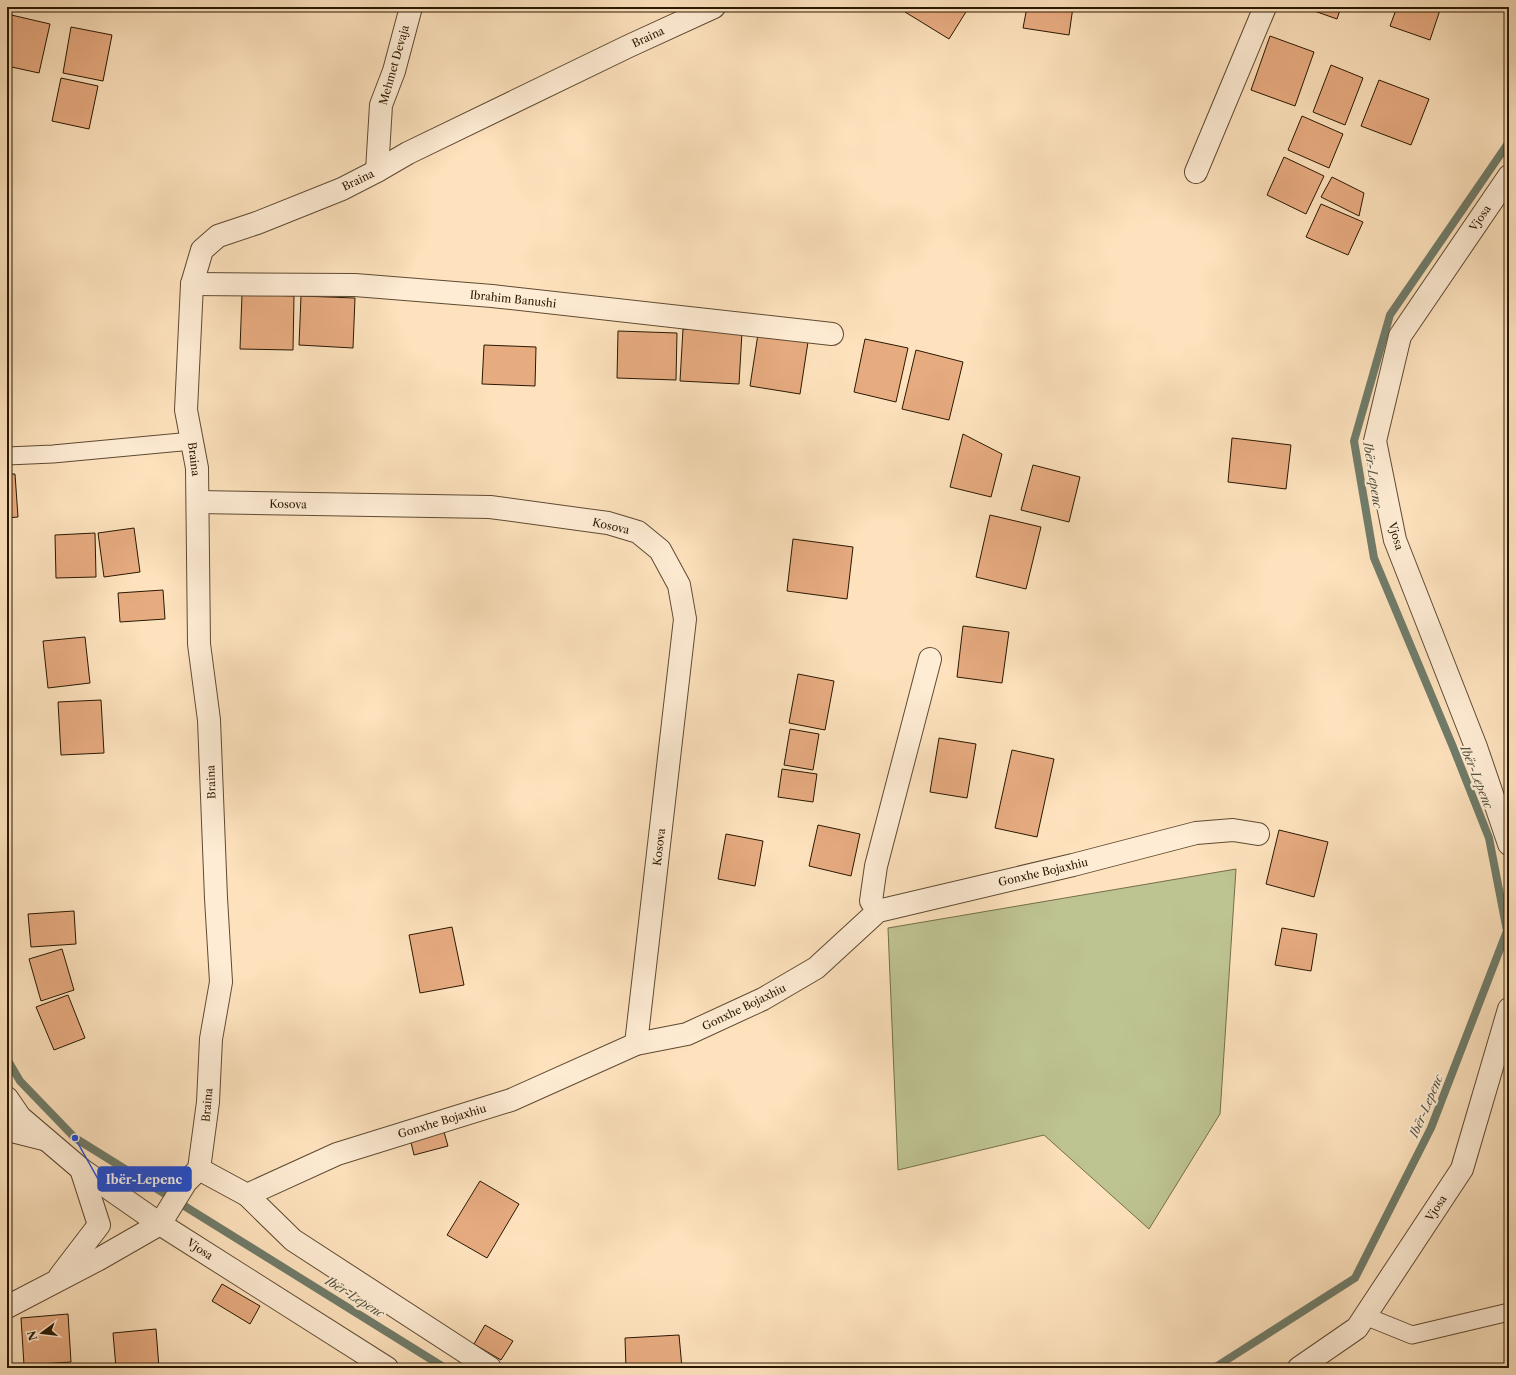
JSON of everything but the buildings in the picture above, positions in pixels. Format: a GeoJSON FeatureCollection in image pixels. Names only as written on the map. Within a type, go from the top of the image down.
{"type":"FeatureCollection","features":[{"type":"Feature","properties":{"kind":"street","name":"Mehmet Devaja"},"geometry":{"type":"LineString","coordinates":[[377,171],[382,105],[394,71],[411,7]]}},
{"type":"Feature","properties":{"kind":"street","name":"Braina"},"geometry":{"type":"LineString","coordinates":[[160,1224],[192,1176],[208,1102],[212,1039],[221,982],[209,720],[199,644],[197,468],[186,410],[192,284],[202,250],[218,236],[257,223],[342,189],[415,149],[629,46],[714,7]]}},
{"type":"Feature","properties":{"kind":"street"},"geometry":{"type":"LineString","coordinates":[[1196,172],[1265,7]]}},
{"type":"Feature","properties":{"kind":"street","name":"Vjosa"},"geometry":{"type":"LineString","coordinates":[[1509,176],[1400,336],[1375,441],[1396,540],[1476,747],[1509,844]]}},
{"type":"Feature","properties":{"kind":"street","name":"Ibrahim Banushi"},"geometry":{"type":"LineString","coordinates":[[192,284],[355,285],[492,296],[832,334]]}},
{"type":"Feature","properties":{"kind":"street","name":"Kosova"},"geometry":{"type":"LineString","coordinates":[[198,502],[490,507],[608,523],[638,532],[660,550],[679,586],[685,619],[636,1044]]}},
{"type":"Feature","properties":{"kind":"street"},"geometry":{"type":"LineString","coordinates":[[878,911],[872,901],[876,866],[930,659]]}},
{"type":"Feature","properties":{"kind":"street","name":"Gonxhe Bojaxhiu"},"geometry":{"type":"LineString","coordinates":[[247,1195],[337,1154],[511,1100],[636,1044],[687,1034],[763,1000],[816,968],[878,911],[1073,865],[1196,833],[1232,830],[1258,834]]}},
{"type":"Feature","properties":{"kind":"street","name":"Vjosa"},"geometry":{"type":"LineString","coordinates":[[1299,1368],[1357,1328],[1462,1169],[1509,1009]]}},
{"type":"Feature","properties":{"kind":"street","name":"Vjosa"},"geometry":{"type":"LineString","coordinates":[[7,1098],[20,1117],[81,1169],[160,1224],[386,1368]]}},
{"type":"Feature","properties":{"kind":"street"},"geometry":{"type":"LineString","coordinates":[[7,1132],[12,1131],[47,1140]]}},
{"type":"Feature","properties":{"kind":"street"},"geometry":{"type":"LineString","coordinates":[[56,1282],[99,1225],[81,1169]]}},
{"type":"Feature","properties":{"kind":"street"},"geometry":{"type":"LineString","coordinates":[[192,1176],[247,1195],[293,1240],[490,1368]]}},
{"type":"Feature","properties":{"kind":"street"},"geometry":{"type":"LineString","coordinates":[[7,1307],[56,1282],[160,1224]]}},
{"type":"Feature","properties":{"kind":"lane"},"geometry":{"type":"LineString","coordinates":[[7,456],[53,454],[192,441]]}},
{"type":"Feature","properties":{"kind":"lane"},"geometry":{"type":"LineString","coordinates":[[1365,1316],[1412,1335],[1509,1312]]}},
{"type":"Feature","properties":{"kind":"green space"},"geometry":{"type":"Polygon","coordinates":[[[1236,869],[1220,1114],[1149,1229],[1044,1135],[898,1170],[888,928],[1236,869]]]}},
{"type":"Feature","properties":{"kind":"waterway","name":"Ibër-Lepenc"},"geometry":{"type":"LineString","coordinates":[[1214,1368],[1355,1278],[1431,1128],[1507,931],[1489,838],[1453,747],[1374,558],[1354,441],[1390,315],[1509,142]]}},
{"type":"Feature","properties":{"kind":"waterway","name":"Ibër-Lepenc"},"geometry":{"type":"LineString","coordinates":[[7,1059],[20,1081],[75,1138],[445,1368]]}},
{"type":"Feature","properties":{"kind":"place","name":"Ibër-Lepenc"},"geometry":{"type":"Point","coordinates":[75,1138]}}]}
